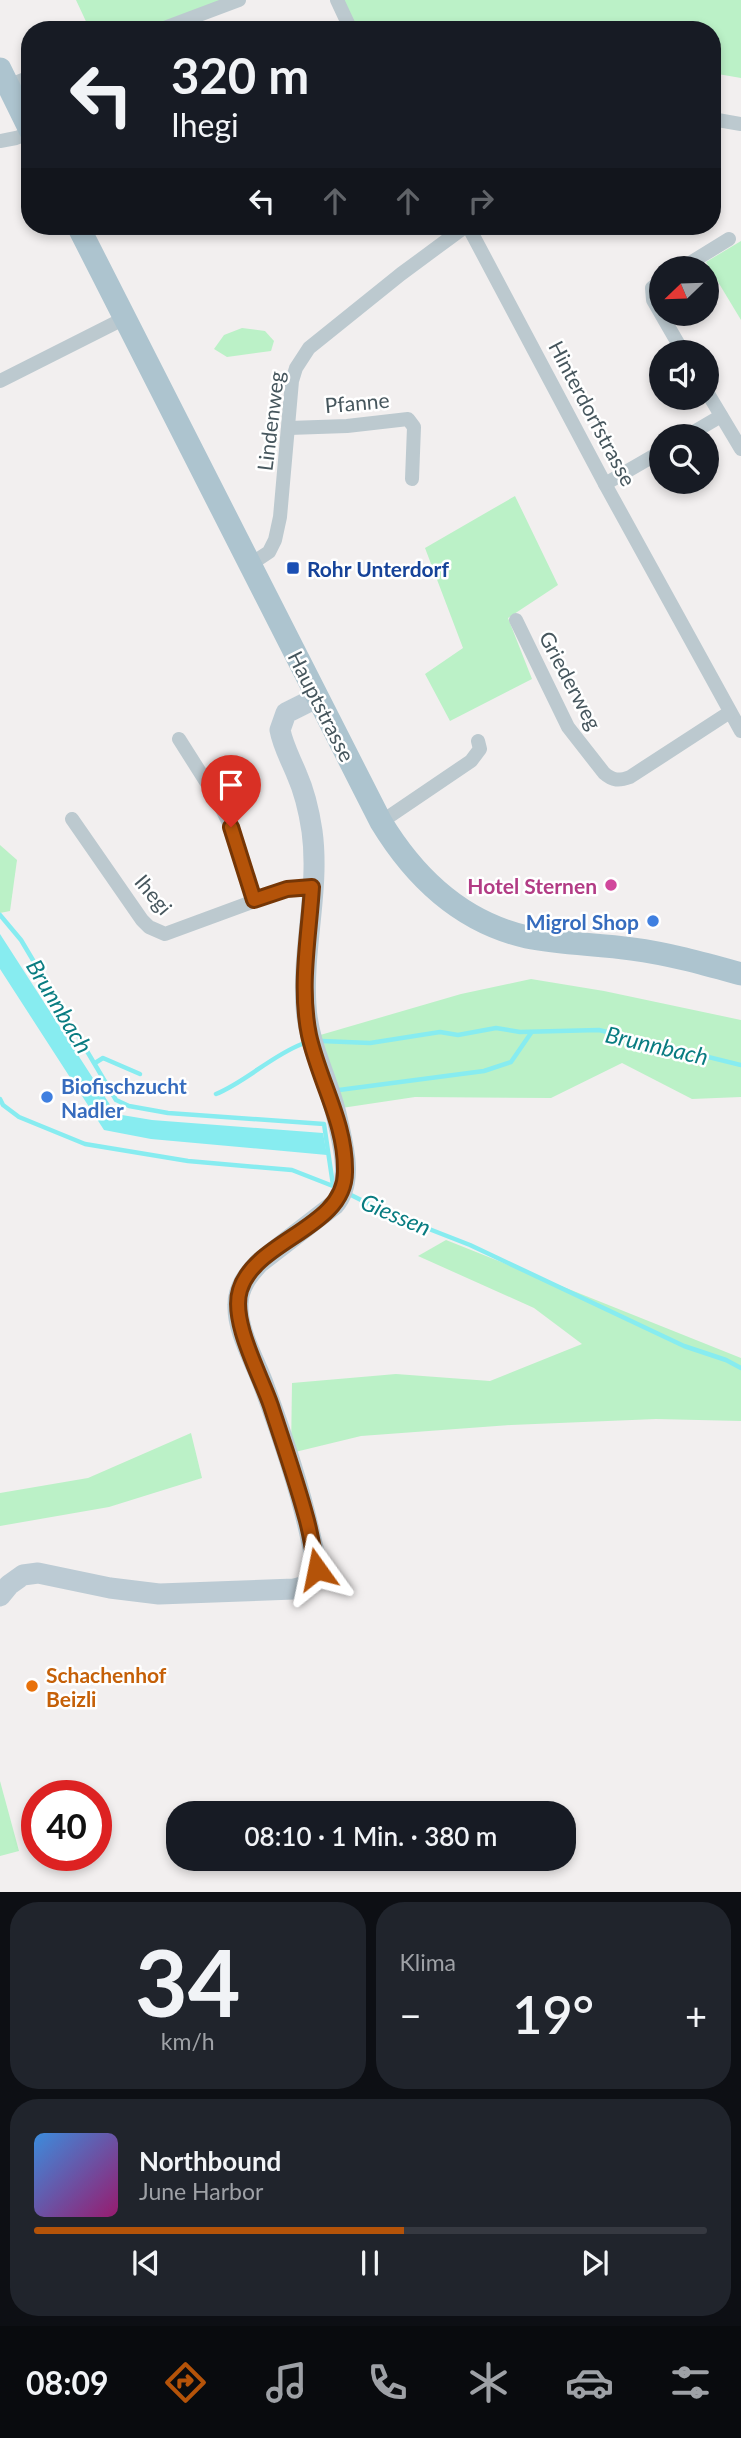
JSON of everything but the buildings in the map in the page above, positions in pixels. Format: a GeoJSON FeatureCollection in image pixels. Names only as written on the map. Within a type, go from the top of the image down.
{"type":"FeatureCollection","features":[{"type":"Feature","properties":{"kind":"main road"},"geometry":{"type":"LineString","coordinates":[[4,77],[21,112]]}},
{"type":"Feature","properties":{"kind":"main road","name":"Hauptstrasse"},"geometry":{"type":"LineString","coordinates":[[83,235],[381,822],[401,854],[433,889],[486,923],[524,936],[676,956],[741,974]]}},
{"type":"Feature","properties":{"kind":"street"},"geometry":{"type":"LineString","coordinates":[[183,21],[239,0]]}},
{"type":"Feature","properties":{"kind":"street"},"geometry":{"type":"LineString","coordinates":[[337,0],[347,21]]}},
{"type":"Feature","properties":{"kind":"street"},"geometry":{"type":"LineString","coordinates":[[721,121],[741,124]]}},
{"type":"Feature","properties":{"kind":"street"},"geometry":{"type":"LineString","coordinates":[[0,141],[21,136]]}},
{"type":"Feature","properties":{"kind":"street","name":"Lindenweg"},"geometry":{"type":"LineString","coordinates":[[251,564],[269,552],[275,540],[292,381],[296,368],[309,348],[455,235]]}},
{"type":"Feature","properties":{"kind":"street","name":"Hinterdorfstrasse"},"geometry":{"type":"LineString","coordinates":[[472,235],[741,731]]}},
{"type":"Feature","properties":{"kind":"street"},"geometry":{"type":"LineString","coordinates":[[701,256],[729,239]]}},
{"type":"Feature","properties":{"kind":"street"},"geometry":{"type":"LineString","coordinates":[[0,381],[125,318]]}},
{"type":"Feature","properties":{"kind":"street"},"geometry":{"type":"LineString","coordinates":[[718,410],[741,450]]}},
{"type":"Feature","properties":{"kind":"street"},"geometry":{"type":"LineString","coordinates":[[707,424],[721,416]]}},
{"type":"Feature","properties":{"kind":"street","name":"Pfanne"},"geometry":{"type":"LineString","coordinates":[[289,428],[347,426],[408,419],[414,427],[412,479]]}},
{"type":"Feature","properties":{"kind":"street"},"geometry":{"type":"LineString","coordinates":[[605,484],[649,459]]}},
{"type":"Feature","properties":{"kind":"street","name":"Griederweg"},"geometry":{"type":"LineString","coordinates":[[516,620],[569,727],[611,779],[630,777],[730,712]]}},
{"type":"Feature","properties":{"kind":"street"},"geometry":{"type":"LineString","coordinates":[[0,1596],[23,1575],[38,1573],[110,1588],[159,1594],[294,1589],[306,1586],[314,1580],[317,1569],[306,1518],[237,1306],[240,1289],[259,1263],[334,1205],[343,1188],[345,1162],[335,1109],[310,1038],[306,1016],[304,980],[314,854],[307,803],[280,730],[286,713],[318,697]]}},
{"type":"Feature","properties":{"kind":"street"},"geometry":{"type":"LineString","coordinates":[[179,739],[217,799],[231,827],[254,900]]}},
{"type":"Feature","properties":{"kind":"street"},"geometry":{"type":"LineString","coordinates":[[381,822],[471,761],[480,749],[478,741]]}},
{"type":"Feature","properties":{"kind":"street","name":"Ihegi"},"geometry":{"type":"LineString","coordinates":[[72,819],[142,920],[157,932],[171,933],[287,889],[312,887]]}},
{"type":"Feature","properties":{"kind":"green space"},"geometry":{"type":"Polygon","coordinates":[[[76,0],[239,0],[183,21],[86,21],[76,0]]]}},
{"type":"Feature","properties":{"kind":"green space"},"geometry":{"type":"Polygon","coordinates":[[[337,0],[741,0],[741,78],[721,75],[721,21],[350,21],[337,0]]]}},
{"type":"Feature","properties":{"kind":"green space"},"geometry":{"type":"Polygon","coordinates":[[[741,241],[741,320],[719,284],[719,256],[716,256],[741,241]]]}},
{"type":"Feature","properties":{"kind":"green space"},"geometry":{"type":"Polygon","coordinates":[[[242,328],[265,331],[274,341],[271,351],[227,357],[214,349],[224,335],[242,328]]]}},
{"type":"Feature","properties":{"kind":"green space"},"geometry":{"type":"Polygon","coordinates":[[[515,496],[558,585],[508,618],[532,679],[450,721],[425,674],[463,648],[425,548],[515,496]]]}},
{"type":"Feature","properties":{"kind":"green space"},"geometry":{"type":"Polygon","coordinates":[[[0,845],[17,860],[10,911],[0,913],[0,845]]]}},
{"type":"Feature","properties":{"kind":"green space"},"geometry":{"type":"Polygon","coordinates":[[[531,979],[604,991],[741,1020],[741,1097],[692,1099],[622,1063],[551,1098],[415,1097],[335,1109],[310,1038],[461,994],[531,979]]]}},
{"type":"Feature","properties":{"kind":"green space"},"geometry":{"type":"Polygon","coordinates":[[[446,1240],[741,1358],[741,1421],[656,1419],[511,1425],[361,1436],[291,1453],[292,1383],[396,1374],[490,1381],[582,1344],[534,1308],[418,1256],[446,1240]]]}},
{"type":"Feature","properties":{"kind":"green space"},"geometry":{"type":"Polygon","coordinates":[[[191,1433],[202,1478],[109,1507],[0,1526],[0,1493],[88,1478],[191,1433]]]}},
{"type":"Feature","properties":{"kind":"green space"},"geometry":{"type":"Polygon","coordinates":[[[0,1781],[19,1851],[0,1856],[0,1781]]]}},
{"type":"Feature","properties":{"kind":"water"},"geometry":{"type":"Polygon","coordinates":[[[0,934],[116,1114],[152,1120],[323,1133],[327,1155],[151,1139],[104,1130],[0,969],[0,934]]]}},
{"type":"Feature","properties":{"kind":"waterway","name":"Brunnbach"},"geometry":{"type":"LineString","coordinates":[[0,915],[21,940],[116,1100],[129,1106],[168,1113],[324,1124],[333,1185]]}},
{"type":"Feature","properties":{"kind":"waterway","name":"Brunnbach"},"geometry":{"type":"LineString","coordinates":[[321,1041],[370,1043],[440,1032],[458,1035],[496,1028],[520,1032],[599,1030],[741,1065]]}},
{"type":"Feature","properties":{"kind":"waterway"},"geometry":{"type":"LineString","coordinates":[[339,1090],[484,1071],[511,1062],[531,1033]]}},
{"type":"Feature","properties":{"kind":"waterway"},"geometry":{"type":"LineString","coordinates":[[216,1094],[302,1044]]}},
{"type":"Feature","properties":{"kind":"waterway"},"geometry":{"type":"LineString","coordinates":[[95,1063],[103,1058],[140,1074]]}},
{"type":"Feature","properties":{"kind":"waterway","name":"Giessen"},"geometry":{"type":"LineString","coordinates":[[0,1099],[3,1105],[19,1117],[85,1144],[188,1161],[292,1170],[338,1188]]}},
{"type":"Feature","properties":{"kind":"waterway","name":"Giessen"},"geometry":{"type":"LineString","coordinates":[[349,1194],[383,1211],[470,1245],[684,1346],[741,1368]]}},
{"type":"Feature","properties":{"kind":"place","name":"Rohr Unterdorf"},"geometry":{"type":"Point","coordinates":[293,568]}},
{"type":"Feature","properties":{"kind":"place","name":"Hotel Sternen"},"geometry":{"type":"Point","coordinates":[611,885]}},
{"type":"Feature","properties":{"kind":"place","name":"Migrol Shop"},"geometry":{"type":"Point","coordinates":[653,921]}},
{"type":"Feature","properties":{"kind":"place","name":"Biofischzucht Nadler"},"geometry":{"type":"Point","coordinates":[47,1097]}},
{"type":"Feature","properties":{"kind":"place","name":"Schachenhof Beizli"},"geometry":{"type":"Point","coordinates":[32,1686]}},
{"type":"Feature","properties":{"kind":"route"},"geometry":{"type":"LineString","coordinates":[[231,827],[254,900],[287,889],[312,887],[304,980],[306,1016],[310,1038],[335,1109],[345,1162],[344,1184],[338,1200],[259,1263],[240,1289],[237,1306],[306,1518],[317,1569]]}}]}
